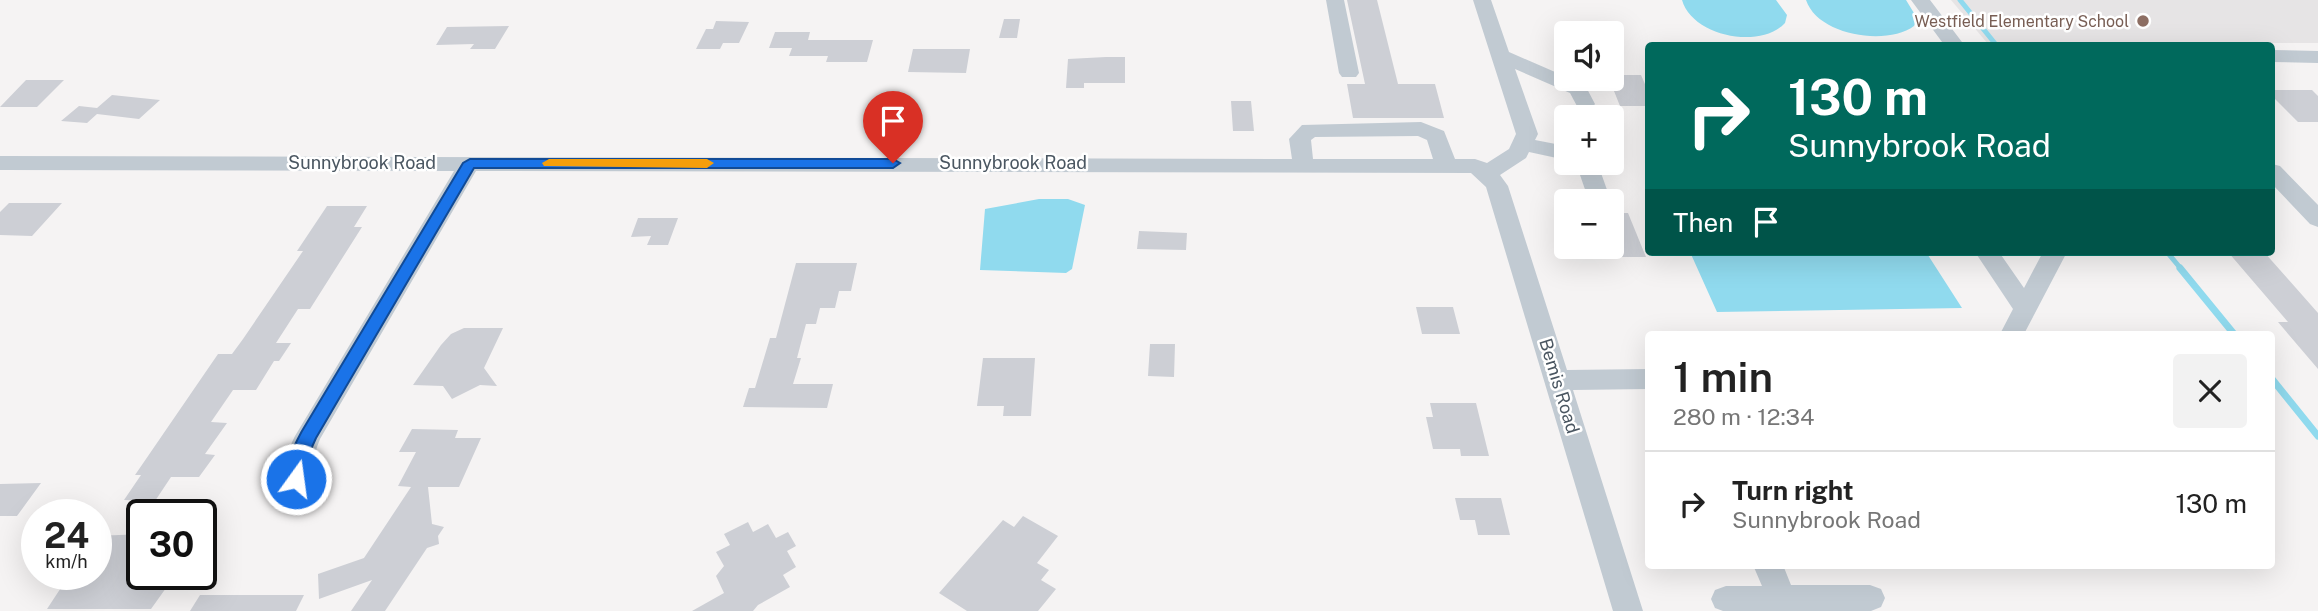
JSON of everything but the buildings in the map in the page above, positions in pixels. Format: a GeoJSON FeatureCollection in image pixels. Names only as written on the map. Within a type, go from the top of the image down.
{"type":"FeatureCollection","features":[{"type":"Feature","properties":{"kind":"street"},"geometry":{"type":"LineString","coordinates":[[1335,0],[1349,73]]}},
{"type":"Feature","properties":{"kind":"street"},"geometry":{"type":"LineString","coordinates":[[1482,0],[1498,54],[1525,123],[1524,144],[1518,153],[1483,170]]}},
{"type":"Feature","properties":{"kind":"street"},"geometry":{"type":"LineString","coordinates":[[1920,0],[1953,42]]}},
{"type":"Feature","properties":{"kind":"street"},"geometry":{"type":"LineString","coordinates":[[1498,54],[1578,89],[1585,104]]}},
{"type":"Feature","properties":{"kind":"street"},"geometry":{"type":"LineString","coordinates":[[2275,56],[2318,57]]}},
{"type":"Feature","properties":{"kind":"street"},"geometry":{"type":"LineString","coordinates":[[1303,163],[1300,139],[1309,130],[1394,129],[1432,132],[1438,139],[1445,163]]}},
{"type":"Feature","properties":{"kind":"street"},"geometry":{"type":"LineString","coordinates":[[1524,144],[1554,150]]}},
{"type":"Feature","properties":{"kind":"street","name":"Sunnybrook Road"},"geometry":{"type":"LineString","coordinates":[[0,163],[1445,163],[1483,170]]}},
{"type":"Feature","properties":{"kind":"street"},"geometry":{"type":"LineString","coordinates":[[293,499],[298,458],[308,436],[470,163]]}},
{"type":"Feature","properties":{"kind":"street","name":"Bemis Road"},"geometry":{"type":"LineString","coordinates":[[1483,170],[1497,186],[1628,611]]}},
{"type":"Feature","properties":{"kind":"street"},"geometry":{"type":"LineString","coordinates":[[2275,174],[2318,219]]}},
{"type":"Feature","properties":{"kind":"street"},"geometry":{"type":"LineString","coordinates":[[1990,256],[2026,309]]}},
{"type":"Feature","properties":{"kind":"street"},"geometry":{"type":"LineString","coordinates":[[2014,331],[2053,256]]}},
{"type":"Feature","properties":{"kind":"street"},"geometry":{"type":"LineString","coordinates":[[1557,380],[1645,379]]}},
{"type":"Feature","properties":{"kind":"street"},"geometry":{"type":"LineString","coordinates":[[1770,569],[1782,599]]}},
{"type":"Feature","properties":{"kind":"street"},"geometry":{"type":"LineString","coordinates":[[1726,599],[1870,598]]}},
{"type":"Feature","properties":{"kind":"shaded area","name":"Westfield Elementary School"},"geometry":{"type":"Polygon","coordinates":[[[1951,0],[2318,0],[2318,43],[1986,42],[1951,0]]]}},
{"type":"Feature","properties":{"kind":"water"},"geometry":{"type":"Polygon","coordinates":[[[1682,0],[1776,0],[1787,15],[1785,23],[1760,36],[1728,35],[1699,23],[1688,12],[1682,0]]]}},
{"type":"Feature","properties":{"kind":"water"},"geometry":{"type":"Polygon","coordinates":[[[1806,0],[1906,0],[1917,18],[1914,26],[1902,32],[1871,36],[1854,34],[1824,22],[1813,12],[1806,0]]]}},
{"type":"Feature","properties":{"kind":"water"},"geometry":{"type":"Polygon","coordinates":[[[1039,199],[1068,199],[1085,205],[1072,269],[1066,273],[980,270],[985,209],[1039,199]]]}},
{"type":"Feature","properties":{"kind":"water"},"geometry":{"type":"Polygon","coordinates":[[[1692,256],[1929,256],[1962,308],[1717,312],[1692,256]]]}},
{"type":"Feature","properties":{"kind":"waterway"},"geometry":{"type":"LineString","coordinates":[[1960,0],[1994,42]]}},
{"type":"Feature","properties":{"kind":"waterway"},"geometry":{"type":"LineString","coordinates":[[2170,256],[2182,270]]}},
{"type":"Feature","properties":{"kind":"waterway"},"geometry":{"type":"LineString","coordinates":[[2180,268],[2232,331]]}},
{"type":"Feature","properties":{"kind":"waterway"},"geometry":{"type":"LineString","coordinates":[[2275,383],[2318,436]]}},
{"type":"Feature","properties":{"kind":"slow traffic"},"geometry":{"type":"LineString","coordinates":[[549,163],[707,163]]}},
{"type":"Feature","properties":{"kind":"place","name":"Westfield Elementary School"},"geometry":{"type":"Point","coordinates":[2143,21]}},
{"type":"Feature","properties":{"kind":"route"},"geometry":{"type":"LineString","coordinates":[[296,479],[298,458],[308,436],[470,163],[893,163]]}}]}
